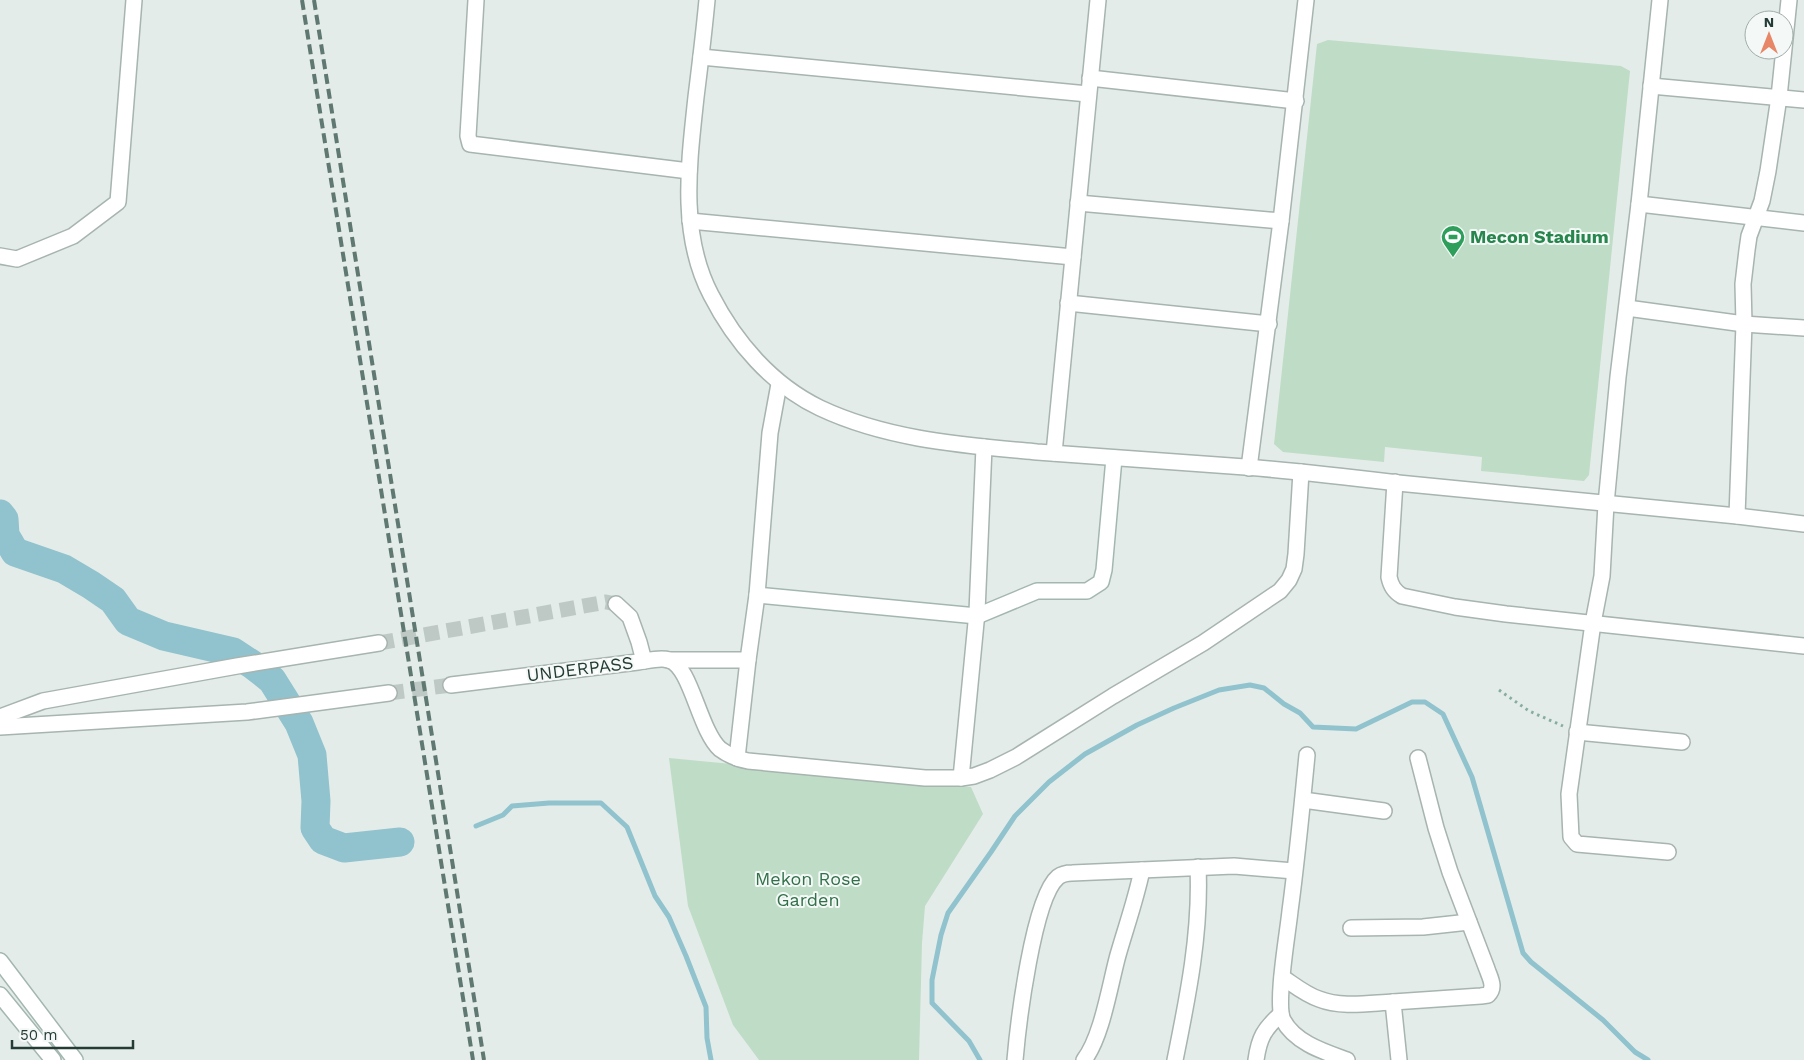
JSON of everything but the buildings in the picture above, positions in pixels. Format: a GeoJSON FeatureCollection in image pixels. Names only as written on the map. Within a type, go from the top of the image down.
{"type":"FeatureCollection","features":[{"type":"Feature","properties":{"kind":"street"},"geometry":{"type":"LineString","coordinates":[[0,256],[18,259],[73,236],[118,202],[134,0]]}},
{"type":"Feature","properties":{"kind":"street"},"geometry":{"type":"LineString","coordinates":[[476,0],[468,136],[470,144],[689,171]]}},
{"type":"Feature","properties":{"kind":"street"},"geometry":{"type":"LineString","coordinates":[[707,0],[689,171],[692,243],[698,268],[726,322],[751,354],[779,384],[822,410],[894,434],[930,441],[1054,453],[1301,472],[1804,524]]}},
{"type":"Feature","properties":{"kind":"street"},"geometry":{"type":"LineString","coordinates":[[1054,453],[1098,0]]}},
{"type":"Feature","properties":{"kind":"street"},"geometry":{"type":"LineString","coordinates":[[1249,468],[1269,324],[1296,101],[1306,0]]}},
{"type":"Feature","properties":{"kind":"street"},"geometry":{"type":"LineString","coordinates":[[1660,0],[1606,504],[1602,576],[1593,623],[1569,794],[1570,830],[1573,841],[1583,845],[1668,852]]}},
{"type":"Feature","properties":{"kind":"street"},"geometry":{"type":"LineString","coordinates":[[1737,516],[1744,324],[1743,284],[1749,236],[1757,218],[1768,172],[1779,97],[1789,0]]}},
{"type":"Feature","properties":{"kind":"street"},"geometry":{"type":"LineString","coordinates":[[701,57],[1088,94]]}},
{"type":"Feature","properties":{"kind":"street"},"geometry":{"type":"LineString","coordinates":[[1090,78],[1296,101]]}},
{"type":"Feature","properties":{"kind":"street"},"geometry":{"type":"LineString","coordinates":[[1651,86],[1804,100]]}},
{"type":"Feature","properties":{"kind":"street"},"geometry":{"type":"LineString","coordinates":[[1078,203],[1281,221]]}},
{"type":"Feature","properties":{"kind":"street"},"geometry":{"type":"LineString","coordinates":[[1639,204],[1804,223]]}},
{"type":"Feature","properties":{"kind":"street"},"geometry":{"type":"LineString","coordinates":[[690,221],[1073,258]]}},
{"type":"Feature","properties":{"kind":"street"},"geometry":{"type":"LineString","coordinates":[[1068,303],[1269,324]]}},
{"type":"Feature","properties":{"kind":"street"},"geometry":{"type":"LineString","coordinates":[[1627,308],[1744,324],[1804,328]]}},
{"type":"Feature","properties":{"kind":"street"},"geometry":{"type":"LineString","coordinates":[[737,758],[748,660],[758,595],[770,433],[779,384]]}},
{"type":"Feature","properties":{"kind":"street"},"geometry":{"type":"LineString","coordinates":[[961,778],[976,616],[984,447]]}},
{"type":"Feature","properties":{"kind":"street"},"geometry":{"type":"LineString","coordinates":[[758,595],[976,616],[1037,591],[1087,591],[1101,582],[1104,570],[1114,458]]}},
{"type":"Feature","properties":{"kind":"street"},"geometry":{"type":"LineString","coordinates":[[668,660],[680,667],[699,712],[715,743],[722,750],[737,758],[757,762],[925,778],[974,776],[1016,757],[1113,696],[1203,643],[1280,591],[1289,580],[1294,569],[1301,472]]}},
{"type":"Feature","properties":{"kind":"street"},"geometry":{"type":"LineString","coordinates":[[1395,482],[1389,577],[1396,593],[1411,599],[1506,614],[1804,646]]}},
{"type":"Feature","properties":{"kind":"street","name":"UNDERPASS"},"geometry":{"type":"LineString","coordinates":[[451,685],[644,662],[630,617],[616,604]]}},
{"type":"Feature","properties":{"kind":"street"},"geometry":{"type":"LineString","coordinates":[[0,716],[42,701],[236,666],[379,643]]}},
{"type":"Feature","properties":{"kind":"street"},"geometry":{"type":"LineString","coordinates":[[644,662],[668,660],[748,660]]}},
{"type":"Feature","properties":{"kind":"street"},"geometry":{"type":"LineString","coordinates":[[0,727],[247,712],[389,693]]}},
{"type":"Feature","properties":{"kind":"street"},"geometry":{"type":"LineString","coordinates":[[1577,732],[1682,742]]}},
{"type":"Feature","properties":{"kind":"street"},"geometry":{"type":"LineString","coordinates":[[1307,755],[1282,977],[1281,1014],[1287,1026],[1300,1038],[1323,1052],[1347,1060]]}},
{"type":"Feature","properties":{"kind":"street"},"geometry":{"type":"LineString","coordinates":[[1282,977],[1308,994],[1327,1001],[1342,1003],[1393,1002],[1481,996],[1488,995],[1491,992],[1492,984],[1436,828],[1418,758]]}},
{"type":"Feature","properties":{"kind":"street"},"geometry":{"type":"LineString","coordinates":[[1303,800],[1384,811]]}},
{"type":"Feature","properties":{"kind":"street"},"geometry":{"type":"LineString","coordinates":[[1015,1060],[1033,938],[1043,905],[1053,883],[1058,877],[1064,874],[1198,867],[1250,867],[1294,871]]}},
{"type":"Feature","properties":{"kind":"street"},"geometry":{"type":"LineString","coordinates":[[1176,1060],[1196,935],[1199,908],[1198,867]]}},
{"type":"Feature","properties":{"kind":"street"},"geometry":{"type":"LineString","coordinates":[[1084,1060],[1090,1053],[1097,1033],[1142,870]]}},
{"type":"Feature","properties":{"kind":"street"},"geometry":{"type":"LineString","coordinates":[[1351,928],[1423,927],[1469,922]]}},
{"type":"Feature","properties":{"kind":"street"},"geometry":{"type":"LineString","coordinates":[[0,961],[76,1060]]}},
{"type":"Feature","properties":{"kind":"street"},"geometry":{"type":"LineString","coordinates":[[0,995],[54,1060]]}},
{"type":"Feature","properties":{"kind":"street"},"geometry":{"type":"LineString","coordinates":[[1393,1002],[1399,1060]]}},
{"type":"Feature","properties":{"kind":"street"},"geometry":{"type":"LineString","coordinates":[[1256,1060],[1262,1034],[1270,1023],[1281,1014]]}},
{"type":"Feature","properties":{"kind":"path"},"geometry":{"type":"LineString","coordinates":[[1499,690],[1528,712],[1577,732]]}},
{"type":"Feature","properties":{"kind":"green space","name":"Mecon Stadium"},"geometry":{"type":"Polygon","coordinates":[[[1328,40],[1621,66],[1630,71],[1589,475],[1584,481],[1481,471],[1482,457],[1385,447],[1384,462],[1283,452],[1274,444],[1317,44],[1328,40]]]}},
{"type":"Feature","properties":{"kind":"green space","name":"Mekon Rose Garden"},"geometry":{"type":"Polygon","coordinates":[[[669,758],[971,787],[983,814],[925,906],[922,943],[919,1060],[759,1060],[733,1025],[688,906],[669,758]]]}},
{"type":"Feature","properties":{"kind":"waterway"},"geometry":{"type":"LineString","coordinates":[[0,514],[4,519],[5,535],[15,552],[64,569],[91,585],[113,600],[128,621],[164,636],[233,652],[272,680],[299,723],[312,755],[316,801],[315,828],[323,840],[344,848],[400,842]]}},
{"type":"Feature","properties":{"kind":"waterway"},"geometry":{"type":"LineString","coordinates":[[980,1060],[969,1041],[932,1003],[932,980],[941,935],[948,913],[1015,816],[1049,782],[1085,754],[1137,725],[1219,690],[1250,685],[1264,688],[1284,704],[1300,713],[1313,727],[1356,729],[1412,702],[1425,702],[1443,714],[1472,777],[1523,953],[1531,962],[1603,1020],[1635,1052],[1648,1060]]}},
{"type":"Feature","properties":{"kind":"waterway"},"geometry":{"type":"LineString","coordinates":[[476,826],[503,815],[512,806],[549,803],[601,803],[627,827],[655,896],[669,917],[706,1007],[707,1038],[711,1060]]}},
{"type":"Feature","properties":{"kind":"tunnel"},"geometry":{"type":"LineString","coordinates":[[379,643],[606,602],[616,604]]}},
{"type":"Feature","properties":{"kind":"tunnel"},"geometry":{"type":"LineString","coordinates":[[389,693],[451,685]]}},
{"type":"Feature","properties":{"kind":"railway"},"geometry":{"type":"LineString","coordinates":[[302,0],[473,1060]]}},
{"type":"Feature","properties":{"kind":"railway"},"geometry":{"type":"LineString","coordinates":[[314,0],[484,1060]]}},
{"type":"Feature","properties":{"kind":"place","name":"Mecon Stadium"},"geometry":{"type":"Point","coordinates":[1453,258]}}]}
